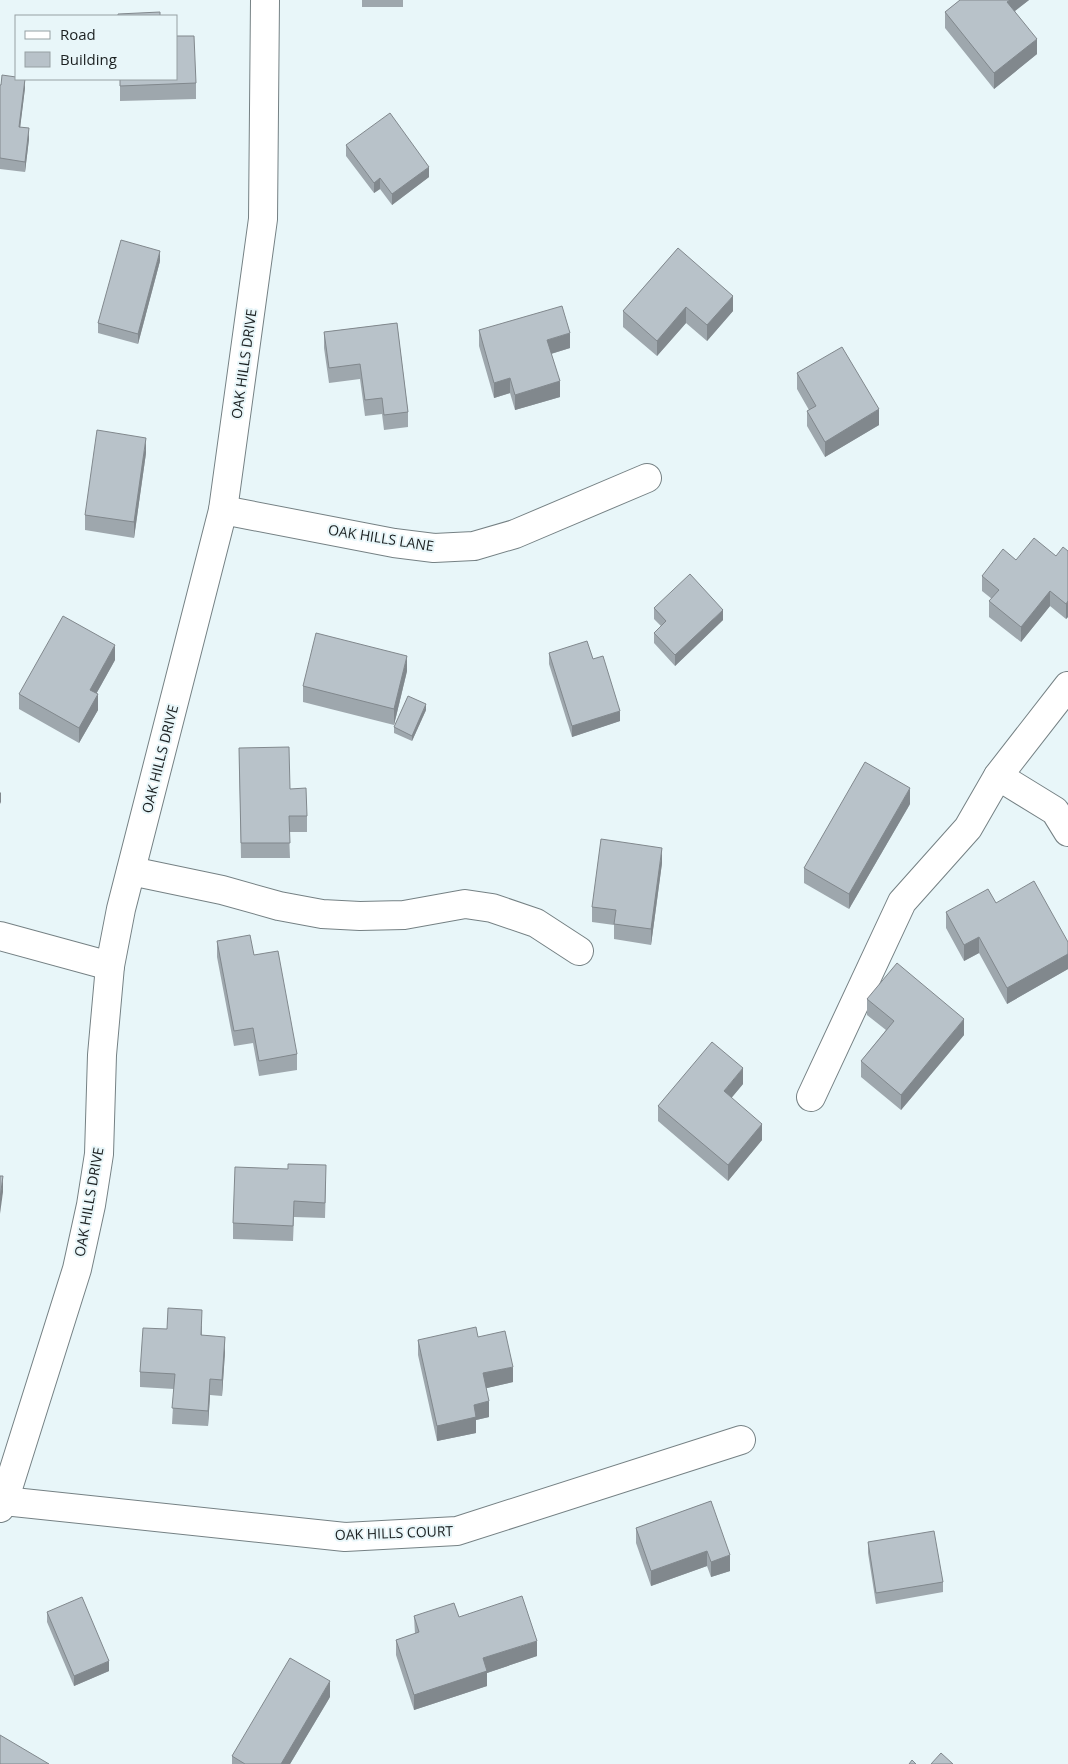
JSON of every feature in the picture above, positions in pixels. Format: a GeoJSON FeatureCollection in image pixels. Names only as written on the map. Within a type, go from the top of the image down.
{"type":"FeatureCollection","features":[{"type":"Feature","properties":{"kind":"street","name":"OAK HILLS DRIVE"},"geometry":{"type":"LineString","coordinates":[[2,1505],[77,1269],[91,1205],[99,1154],[102,1055],[110,966],[121,909],[223,510],[263,219],[265,0]]}},
{"type":"Feature","properties":{"kind":"street","name":"OAK HILLS LANE"},"geometry":{"type":"LineString","coordinates":[[223,510],[394,543],[434,548],[474,546],[515,534],[647,478]]}},
{"type":"Feature","properties":{"kind":"street"},"geometry":{"type":"LineString","coordinates":[[811,1097],[902,902],[968,828],[998,776],[1068,686]]}},
{"type":"Feature","properties":{"kind":"street"},"geometry":{"type":"LineString","coordinates":[[998,776],[1055,811],[1068,832]]}},
{"type":"Feature","properties":{"kind":"street"},"geometry":{"type":"LineString","coordinates":[[131,871],[222,890],[279,906],[322,914],[360,916],[404,915],[465,904],[492,908],[536,923],[579,951]]}},
{"type":"Feature","properties":{"kind":"street"},"geometry":{"type":"LineString","coordinates":[[0,936],[110,966]]}},
{"type":"Feature","properties":{"kind":"street","name":"OAK HILLS COURT"},"geometry":{"type":"LineString","coordinates":[[2,1505],[345,1537],[457,1531],[741,1440]]}},
{"type":"Feature","properties":{"kind":"building"},"geometry":{"type":"Polygon","coordinates":[[[960,0],[1010,0],[1007,2],[1037,39],[994,73],[945,12],[960,0]]]}},
{"type":"Feature","properties":{"kind":"building"},"geometry":{"type":"Polygon","coordinates":[[[160,12],[160,15],[118,14],[160,12]]]}},
{"type":"Feature","properties":{"kind":"building"},"geometry":{"type":"Polygon","coordinates":[[[178,36],[194,36],[196,83],[120,86],[120,80],[178,80],[178,36]]]}},
{"type":"Feature","properties":{"kind":"building"},"geometry":{"type":"Polygon","coordinates":[[[2,75],[15,77],[15,80],[25,80],[19,127],[29,128],[25,162],[0,158],[2,75]]]}},
{"type":"Feature","properties":{"kind":"building"},"geometry":{"type":"Polygon","coordinates":[[[390,113],[429,167],[392,194],[380,178],[374,183],[346,145],[390,113]]]}},
{"type":"Feature","properties":{"kind":"building"},"geometry":{"type":"Polygon","coordinates":[[[121,240],[160,251],[138,334],[98,323],[121,240]]]}},
{"type":"Feature","properties":{"kind":"building"},"geometry":{"type":"Polygon","coordinates":[[[678,248],[733,296],[707,325],[686,307],[657,341],[623,311],[678,248]]]}},
{"type":"Feature","properties":{"kind":"building"},"geometry":{"type":"Polygon","coordinates":[[[562,306],[570,333],[547,340],[560,381],[515,395],[510,378],[494,383],[479,330],[562,306]]]}},
{"type":"Feature","properties":{"kind":"building"},"geometry":{"type":"Polygon","coordinates":[[[397,323],[408,412],[384,415],[382,398],[365,400],[360,364],[329,368],[324,332],[397,323]]]}},
{"type":"Feature","properties":{"kind":"building"},"geometry":{"type":"Polygon","coordinates":[[[842,347],[879,409],[825,442],[807,411],[816,406],[797,373],[842,347]]]}},
{"type":"Feature","properties":{"kind":"building"},"geometry":{"type":"Polygon","coordinates":[[[97,430],[146,438],[134,522],[85,515],[97,430]]]}},
{"type":"Feature","properties":{"kind":"building"},"geometry":{"type":"Polygon","coordinates":[[[1034,538],[1056,556],[1063,547],[1068,551],[1068,601],[1066,604],[1050,591],[1021,627],[989,601],[999,590],[982,576],[1003,549],[1016,560],[1034,538]]]}},
{"type":"Feature","properties":{"kind":"building"},"geometry":{"type":"Polygon","coordinates":[[[690,574],[723,610],[675,655],[654,633],[666,621],[654,608],[690,574]]]}},
{"type":"Feature","properties":{"kind":"building"},"geometry":{"type":"Polygon","coordinates":[[[63,616],[115,645],[90,690],[98,694],[79,728],[19,694],[63,616]]]}},
{"type":"Feature","properties":{"kind":"building"},"geometry":{"type":"Polygon","coordinates":[[[316,633],[407,656],[394,709],[303,686],[316,633]]]}},
{"type":"Feature","properties":{"kind":"building"},"geometry":{"type":"Polygon","coordinates":[[[587,641],[593,659],[603,656],[620,711],[572,726],[549,653],[587,641]]]}},
{"type":"Feature","properties":{"kind":"building"},"geometry":{"type":"Polygon","coordinates":[[[408,696],[426,704],[412,736],[394,727],[408,696]]]}},
{"type":"Feature","properties":{"kind":"building"},"geometry":{"type":"Polygon","coordinates":[[[289,747],[290,789],[306,788],[307,816],[289,816],[290,843],[241,843],[239,748],[289,747]]]}},
{"type":"Feature","properties":{"kind":"building"},"geometry":{"type":"Polygon","coordinates":[[[865,762],[910,788],[849,894],[804,868],[865,762]]]}},
{"type":"Feature","properties":{"kind":"building"},"geometry":{"type":"Polygon","coordinates":[[[601,839],[662,848],[651,929],[614,924],[616,910],[592,907],[601,839]]]}},
{"type":"Feature","properties":{"kind":"building"},"geometry":{"type":"Polygon","coordinates":[[[1034,881],[1068,942],[1068,954],[1007,988],[979,937],[964,945],[946,912],[988,889],[996,903],[1034,881]]]}},
{"type":"Feature","properties":{"kind":"building"},"geometry":{"type":"Polygon","coordinates":[[[250,935],[254,955],[278,951],[297,1054],[259,1061],[253,1028],[234,1031],[217,941],[250,935]]]}},
{"type":"Feature","properties":{"kind":"building"},"geometry":{"type":"Polygon","coordinates":[[[897,963],[964,1019],[901,1095],[861,1061],[894,1021],[867,999],[897,963]]]}},
{"type":"Feature","properties":{"kind":"building"},"geometry":{"type":"Polygon","coordinates":[[[712,1042],[743,1068],[724,1091],[762,1124],[728,1165],[658,1106],[712,1042]]]}},
{"type":"Feature","properties":{"kind":"building"},"geometry":{"type":"Polygon","coordinates":[[[288,1164],[326,1165],[325,1203],[294,1201],[293,1226],[233,1223],[235,1167],[288,1169],[288,1164]]]}},
{"type":"Feature","properties":{"kind":"building"},"geometry":{"type":"Polygon","coordinates":[[[0,1176],[3,1176],[0,1198],[0,1176]]]}},
{"type":"Feature","properties":{"kind":"building"},"geometry":{"type":"Polygon","coordinates":[[[168,1308],[202,1310],[201,1335],[225,1337],[222,1380],[210,1379],[208,1411],[172,1408],[175,1374],[140,1372],[143,1328],[167,1329],[168,1308]]]}},
{"type":"Feature","properties":{"kind":"building"},"geometry":{"type":"Polygon","coordinates":[[[476,1327],[478,1337],[505,1331],[513,1367],[483,1373],[489,1401],[474,1405],[476,1417],[437,1426],[418,1340],[476,1327]]]}},
{"type":"Feature","properties":{"kind":"building"},"geometry":{"type":"Polygon","coordinates":[[[711,1501],[730,1555],[711,1562],[707,1551],[651,1571],[636,1528],[711,1501]]]}},
{"type":"Feature","properties":{"kind":"building"},"geometry":{"type":"Polygon","coordinates":[[[934,1531],[943,1582],[876,1593],[868,1542],[934,1531]]]}},
{"type":"Feature","properties":{"kind":"building"},"geometry":{"type":"Polygon","coordinates":[[[522,1596],[537,1641],[483,1658],[487,1671],[414,1695],[396,1640],[419,1632],[414,1616],[454,1603],[459,1617],[522,1596]]]}},
{"type":"Feature","properties":{"kind":"building"},"geometry":{"type":"Polygon","coordinates":[[[82,1597],[109,1661],[74,1676],[47,1612],[82,1597]]]}},
{"type":"Feature","properties":{"kind":"building"},"geometry":{"type":"Polygon","coordinates":[[[290,1658],[330,1681],[281,1764],[245,1764],[232,1756],[290,1658]]]}},
{"type":"Feature","properties":{"kind":"building"},"geometry":{"type":"Polygon","coordinates":[[[0,1735],[49,1764],[0,1764],[0,1735]]]}},
{"type":"Feature","properties":{"kind":"building"},"geometry":{"type":"Polygon","coordinates":[[[941,1753],[953,1764],[931,1764],[941,1753]]]}}]}
